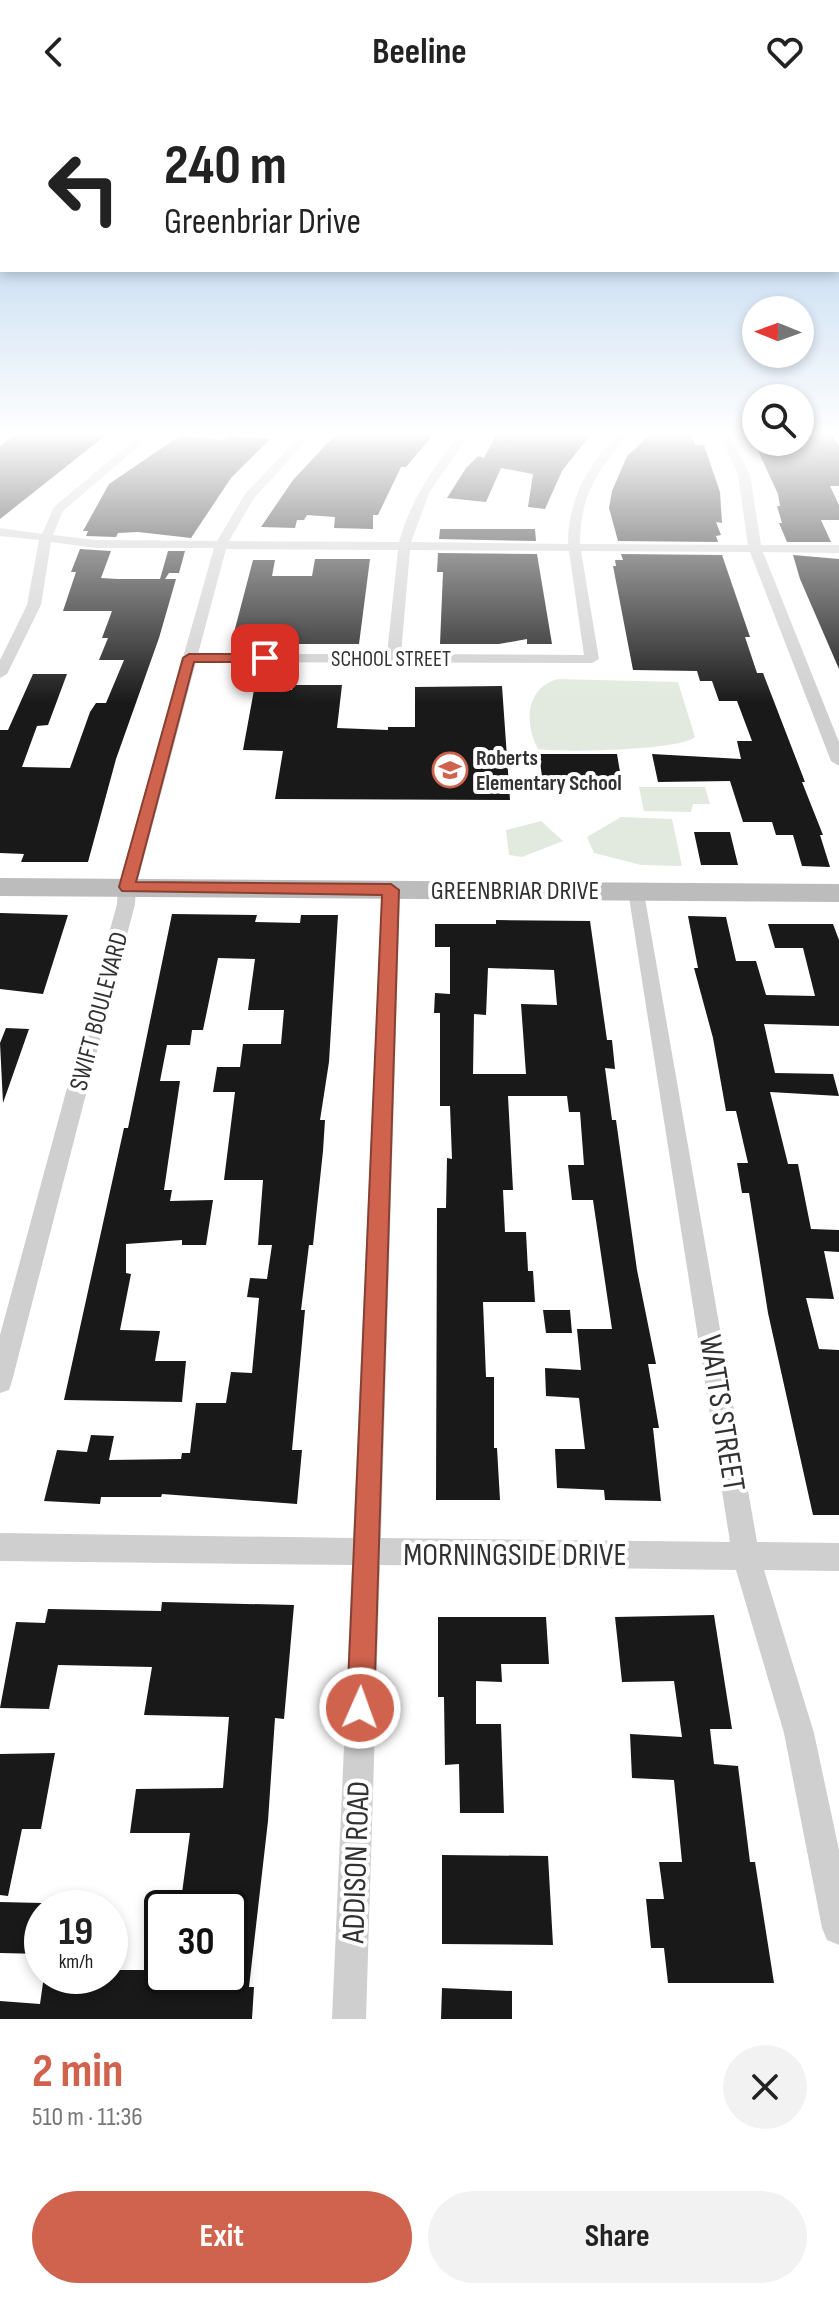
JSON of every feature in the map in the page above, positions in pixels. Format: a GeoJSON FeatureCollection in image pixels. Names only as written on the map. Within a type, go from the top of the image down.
{"type":"FeatureCollection","features":[{"type":"Feature","properties":{"kind":"main road","name":"GREENBRIAR DRIVE"},"geometry":{"type":"LineString","coordinates":[[0,887],[839,893]]}},
{"type":"Feature","properties":{"kind":"street"},"geometry":{"type":"LineString","coordinates":[[3,535],[25,524]]}},
{"type":"Feature","properties":{"kind":"street"},"geometry":{"type":"LineString","coordinates":[[0,674],[34,605],[45,540],[52,524]]}},
{"type":"Feature","properties":{"kind":"street","name":"SWIFT BOULEVARD"},"geometry":{"type":"LineString","coordinates":[[0,1381],[189,658],[221,544],[232,524]]}},
{"type":"Feature","properties":{"kind":"street"},"geometry":{"type":"LineString","coordinates":[[394,658],[402,546],[408,524]]}},
{"type":"Feature","properties":{"kind":"street"},"geometry":{"type":"LineString","coordinates":[[573,548],[575,524]]}},
{"type":"Feature","properties":{"kind":"street"},"geometry":{"type":"LineString","coordinates":[[751,524],[755,548],[839,761]]}},
{"type":"Feature","properties":{"kind":"street"},"geometry":{"type":"LineString","coordinates":[[3,535],[96,544],[839,549]]}},
{"type":"Feature","properties":{"kind":"street","name":"SCHOOL STREET"},"geometry":{"type":"LineString","coordinates":[[189,658],[592,659],[573,548]]}},
{"type":"Feature","properties":{"kind":"street","name":"ADDISON ROAD"},"geometry":{"type":"LineString","coordinates":[[349,2019],[391,890]]}},
{"type":"Feature","properties":{"kind":"street","name":"WATTS STREET"},"geometry":{"type":"LineString","coordinates":[[637,891],[746,1556],[799,1733],[839,1928]]}},
{"type":"Feature","properties":{"kind":"street","name":"MORNINGSIDE DRIVE"},"geometry":{"type":"LineString","coordinates":[[0,1547],[839,1557]]}},
{"type":"Feature","properties":{"kind":"shaded area"},"geometry":{"type":"Polygon","coordinates":[[[558,679],[678,682],[695,737],[646,748],[538,749],[531,728],[531,707],[539,690],[558,679]]]}},
{"type":"Feature","properties":{"kind":"shaded area"},"geometry":{"type":"Polygon","coordinates":[[[639,787],[705,787],[710,804],[693,804],[691,812],[644,811],[639,787]]]}},
{"type":"Feature","properties":{"kind":"shaded area"},"geometry":{"type":"Polygon","coordinates":[[[621,817],[672,819],[682,866],[641,865],[594,853],[587,837],[621,817]]]}},
{"type":"Feature","properties":{"kind":"shaded area"},"geometry":{"type":"Polygon","coordinates":[[[541,821],[563,841],[522,857],[509,855],[506,830],[541,821]]]}},
{"type":"Feature","properties":{"kind":"building"},"geometry":{"type":"Polygon","coordinates":[[[87,524],[200,524],[191,538],[138,532],[118,533],[116,537],[86,536],[88,531],[83,531],[87,524]]]}},
{"type":"Feature","properties":{"kind":"building"},"geometry":{"type":"Polygon","coordinates":[[[263,524],[296,524],[295,528],[261,527],[263,524]]]}},
{"type":"Feature","properties":{"kind":"building"},"geometry":{"type":"Polygon","coordinates":[[[334,524],[373,524],[373,529],[334,528],[334,524]]]}},
{"type":"Feature","properties":{"kind":"building"},"geometry":{"type":"Polygon","coordinates":[[[613,524],[717,524],[721,535],[716,536],[718,542],[618,541],[613,524]]]}},
{"type":"Feature","properties":{"kind":"building"},"geometry":{"type":"Polygon","coordinates":[[[780,524],[823,524],[831,542],[787,542],[780,524]]]}},
{"type":"Feature","properties":{"kind":"building"},"geometry":{"type":"Polygon","coordinates":[[[440,529],[535,529],[536,541],[439,539],[440,529]]]}},
{"type":"Feature","properties":{"kind":"building"},"geometry":{"type":"Polygon","coordinates":[[[80,549],[111,551],[101,578],[118,579],[160,579],[168,551],[185,551],[179,573],[169,573],[165,579],[176,579],[159,638],[116,759],[88,862],[21,862],[24,854],[0,853],[0,730],[8,730],[33,674],[67,674],[48,725],[37,726],[22,767],[70,768],[90,712],[96,703],[106,703],[124,660],[99,660],[108,638],[102,638],[112,611],[63,611],[76,572],[71,572],[80,549]]]}},
{"type":"Feature","properties":{"kind":"building"},"geometry":{"type":"Polygon","coordinates":[[[438,553],[537,554],[552,644],[527,644],[527,639],[499,644],[440,644],[443,572],[437,572],[438,553]]]}},
{"type":"Feature","properties":{"kind":"building"},"geometry":{"type":"Polygon","coordinates":[[[621,554],[722,555],[750,637],[745,637],[757,673],[763,673],[805,782],[802,782],[823,835],[820,835],[830,867],[802,866],[793,835],[776,835],[772,822],[743,822],[730,781],[658,782],[652,754],[741,759],[737,741],[752,741],[737,701],[719,701],[712,681],[700,681],[697,671],[633,670],[613,566],[616,566],[615,560],[623,560],[621,554]]]}},
{"type":"Feature","properties":{"kind":"building"},"geometry":{"type":"Polygon","coordinates":[[[793,555],[839,559],[839,669],[800,579],[793,555]]]}},
{"type":"Feature","properties":{"kind":"building"},"geometry":{"type":"Polygon","coordinates":[[[315,559],[370,559],[359,644],[231,644],[253,560],[275,560],[272,576],[312,576],[315,559]]]}},
{"type":"Feature","properties":{"kind":"building"},"geometry":{"type":"Polygon","coordinates":[[[293,685],[342,685],[337,728],[388,730],[388,727],[415,727],[415,687],[502,686],[510,800],[275,799],[283,751],[243,750],[254,690],[292,690],[293,685]]]}},
{"type":"Feature","properties":{"kind":"building"},"geometry":{"type":"Polygon","coordinates":[[[539,754],[617,754],[622,784],[543,784],[539,754]]]}},
{"type":"Feature","properties":{"kind":"building"},"geometry":{"type":"Polygon","coordinates":[[[694,832],[730,832],[738,865],[701,865],[694,832]]]}},
{"type":"Feature","properties":{"kind":"building"},"geometry":{"type":"Polygon","coordinates":[[[0,913],[68,915],[43,994],[0,989],[0,913]]]}},
{"type":"Feature","properties":{"kind":"building"},"geometry":{"type":"Polygon","coordinates":[[[172,914],[257,915],[255,922],[300,923],[301,915],[338,915],[329,1062],[320,1120],[325,1120],[323,1151],[313,1245],[309,1245],[301,1310],[305,1310],[292,1450],[302,1450],[297,1504],[162,1494],[161,1497],[101,1497],[100,1504],[44,1501],[57,1450],[87,1452],[91,1435],[114,1436],[109,1460],[181,1459],[182,1453],[190,1453],[196,1403],[226,1403],[231,1372],[252,1373],[259,1298],[247,1297],[250,1278],[267,1279],[272,1245],[258,1245],[263,1180],[224,1180],[235,1092],[213,1092],[217,1067],[240,1067],[243,1044],[281,1044],[284,1010],[248,1010],[255,959],[218,958],[203,1030],[192,1030],[190,1045],[167,1045],[160,1081],[180,1081],[164,1190],[172,1190],[170,1201],[213,1200],[206,1245],[182,1245],[182,1240],[126,1244],[126,1273],[131,1274],[120,1330],[160,1331],[155,1361],[186,1361],[182,1402],[64,1400],[124,1128],[128,1128],[172,914]]]}},
{"type":"Feature","properties":{"kind":"building"},"geometry":{"type":"Polygon","coordinates":[[[688,916],[726,917],[736,961],[756,961],[766,995],[815,996],[803,948],[775,948],[768,924],[833,924],[839,940],[839,1026],[764,1024],[775,1073],[833,1074],[839,1096],[770,1092],[788,1164],[798,1164],[811,1229],[839,1230],[839,1252],[824,1251],[834,1299],[806,1298],[819,1349],[839,1350],[839,1515],[813,1515],[768,1313],[749,1193],[742,1193],[737,1163],[748,1163],[736,1111],[726,1111],[713,1038],[694,968],[698,968],[688,916]]]}},
{"type":"Feature","properties":{"kind":"building"},"geometry":{"type":"Polygon","coordinates":[[[496,920],[590,921],[607,1040],[612,1040],[615,1069],[605,1068],[612,1120],[616,1120],[637,1270],[656,1364],[648,1364],[659,1428],[653,1428],[661,1501],[605,1500],[604,1490],[557,1488],[555,1449],[585,1449],[579,1398],[546,1396],[545,1368],[581,1370],[577,1329],[612,1329],[593,1200],[572,1200],[568,1165],[584,1165],[580,1112],[569,1112],[567,1096],[508,1096],[513,1190],[503,1190],[505,1232],[526,1232],[528,1271],[533,1271],[535,1302],[483,1302],[486,1377],[494,1377],[494,1448],[497,1448],[500,1500],[436,1500],[437,1208],[446,1208],[447,1158],[452,1159],[450,1106],[440,1106],[440,1013],[434,1013],[435,993],[450,994],[450,947],[435,947],[435,924],[496,924],[496,920]],[[488,968],[486,1015],[474,1014],[473,1074],[526,1074],[521,1004],[557,1005],[554,970],[488,968]]]}},
{"type":"Feature","properties":{"kind":"building"},"geometry":{"type":"Polygon","coordinates":[[[6,1028],[29,1029],[3,1103],[0,1043],[6,1028]]]}},
{"type":"Feature","properties":{"kind":"building"},"geometry":{"type":"Polygon","coordinates":[[[543,1310],[570,1310],[572,1333],[546,1333],[543,1310]]]}},
{"type":"Feature","properties":{"kind":"building"},"geometry":{"type":"Polygon","coordinates":[[[162,1602],[294,1605],[284,1719],[275,1718],[268,1821],[249,1987],[254,1987],[252,2019],[0,2019],[0,2001],[40,2004],[41,1994],[128,1994],[128,1970],[144,1970],[144,1994],[248,1994],[248,1890],[182,1890],[190,1833],[130,1833],[136,1789],[223,1788],[229,1717],[144,1715],[152,1667],[58,1665],[49,1709],[0,1708],[16,1622],[45,1623],[48,1609],[161,1611],[162,1602]]]}},
{"type":"Feature","properties":{"kind":"building"},"geometry":{"type":"Polygon","coordinates":[[[714,1615],[732,1729],[710,1729],[714,1764],[738,1766],[750,1862],[755,1862],[774,1983],[668,1983],[664,1948],[651,1948],[646,1899],[664,1899],[659,1862],[682,1862],[674,1780],[632,1778],[630,1734],[682,1737],[674,1681],[622,1682],[615,1617],[714,1615]]]}},
{"type":"Feature","properties":{"kind":"building"},"geometry":{"type":"Polygon","coordinates":[[[438,1617],[546,1617],[549,1664],[501,1664],[502,1682],[476,1681],[476,1724],[501,1724],[504,1813],[460,1813],[459,1764],[445,1765],[444,1697],[438,1697],[438,1617]]]}},
{"type":"Feature","properties":{"kind":"building"},"geometry":{"type":"Polygon","coordinates":[[[55,1753],[41,1829],[22,1829],[8,1896],[0,1895],[0,1754],[55,1753]]]}},
{"type":"Feature","properties":{"kind":"building"},"geometry":{"type":"Polygon","coordinates":[[[442,1855],[548,1856],[553,1945],[442,1944],[442,1855]]]}},
{"type":"Feature","properties":{"kind":"building"},"geometry":{"type":"Polygon","coordinates":[[[0,1902],[24,1903],[24,1954],[0,1953],[0,1902]]]}},
{"type":"Feature","properties":{"kind":"building"},"geometry":{"type":"Polygon","coordinates":[[[442,1988],[512,1991],[512,2019],[441,2019],[442,1988]]]}},
{"type":"Feature","properties":{"kind":"place","name":"Roberts Elementary School"},"geometry":{"type":"Point","coordinates":[450,770]}},
{"type":"Feature","properties":{"kind":"route"},"geometry":{"type":"LineString","coordinates":[[265,658],[189,658],[127,887],[391,890],[360,1708]]}}]}
